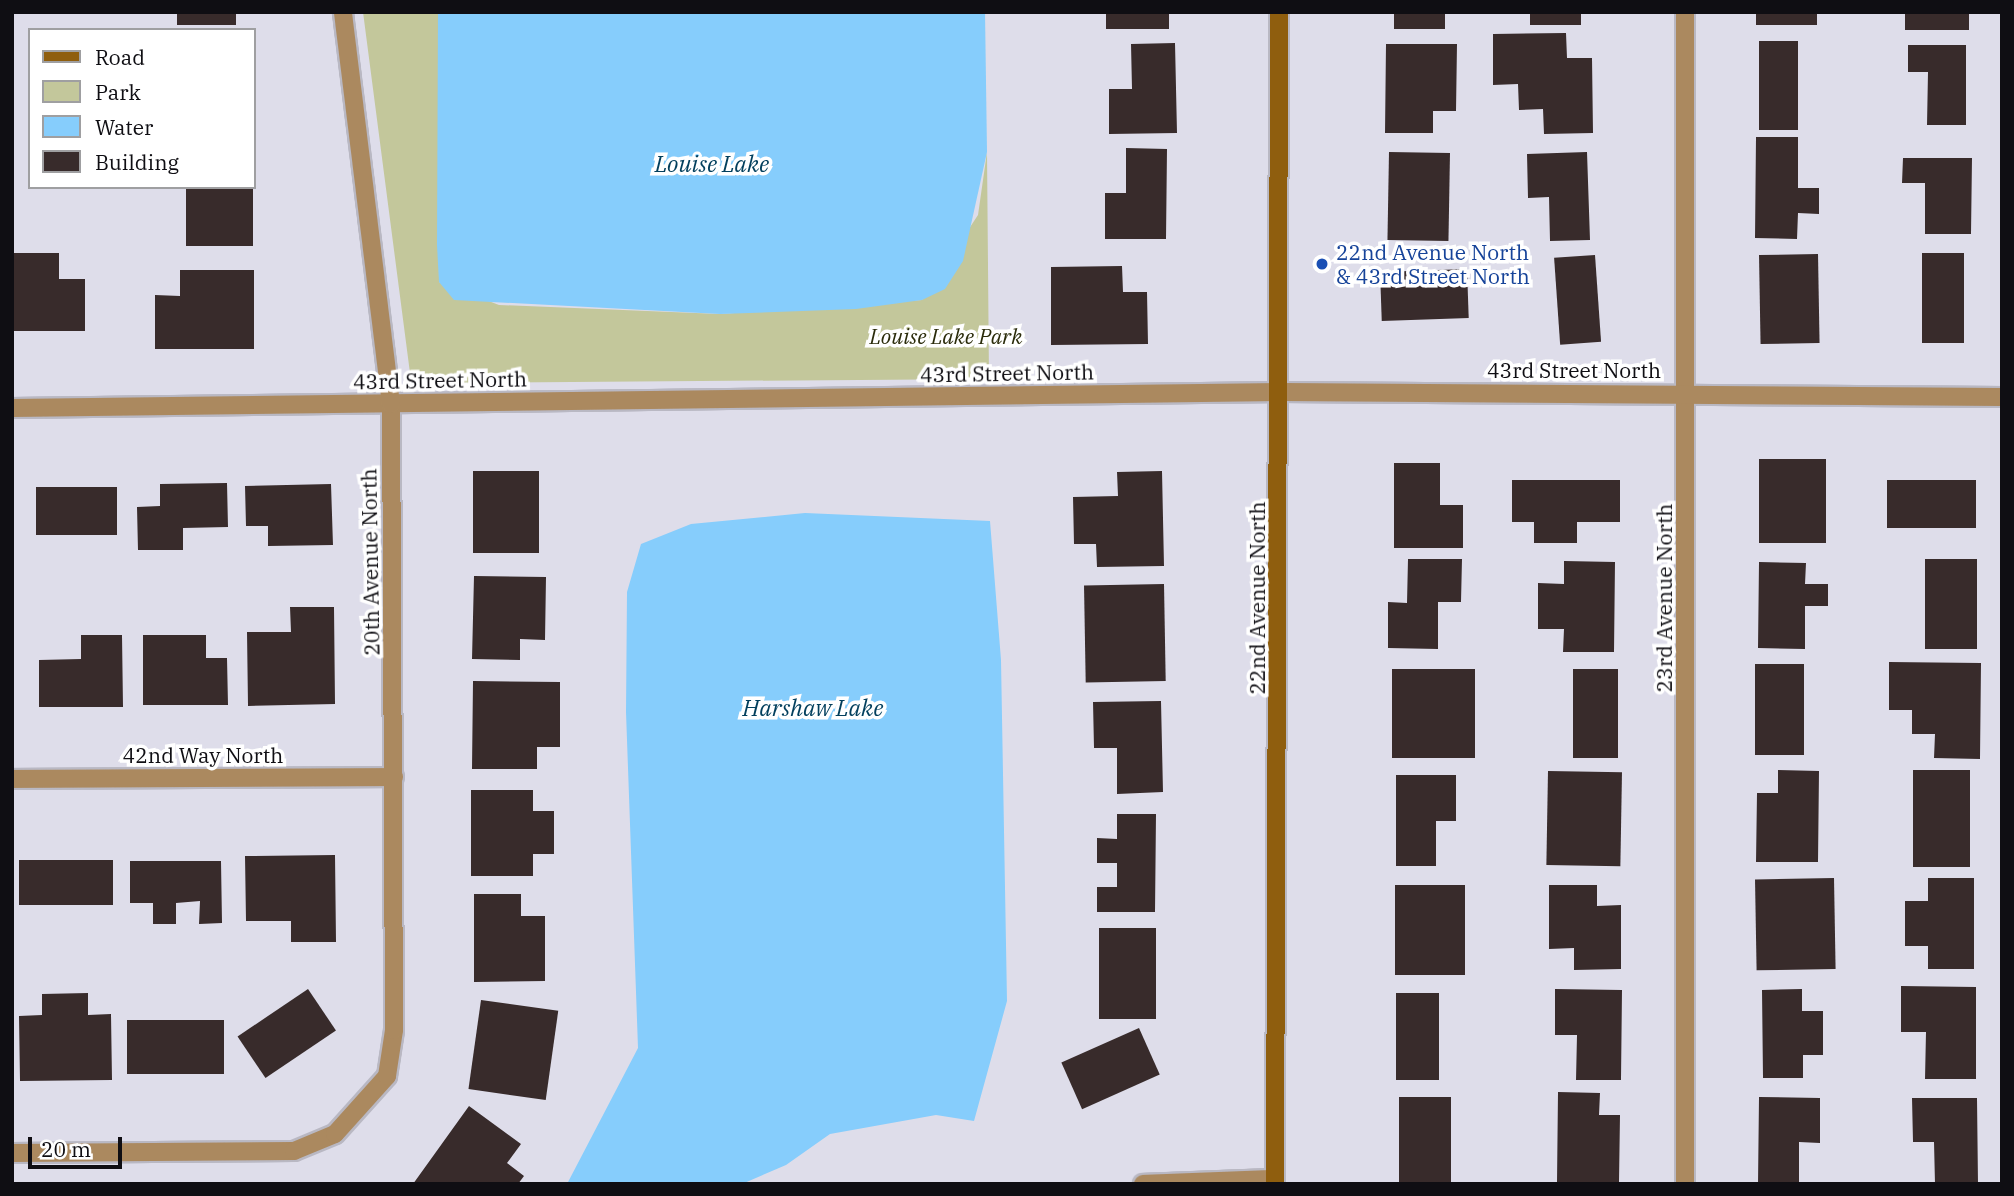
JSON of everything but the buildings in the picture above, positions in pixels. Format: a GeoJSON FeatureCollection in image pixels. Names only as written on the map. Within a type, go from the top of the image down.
{"type":"FeatureCollection","features":[{"type":"Feature","properties":{"kind":"main road","name":"22nd Avenue North"},"geometry":{"type":"LineString","coordinates":[[1275,1181],[1281,392],[1279,12]]}},
{"type":"Feature","properties":{"kind":"street","name":"20th Avenue North"},"geometry":{"type":"LineString","coordinates":[[12,1153],[294,1152],[335,1134],[366,1107],[387,1076],[394,1030],[391,404],[343,12]]}},
{"type":"Feature","properties":{"kind":"street","name":"23rd Avenue North"},"geometry":{"type":"LineString","coordinates":[[1685,12],[1688,393],[1685,1184]]}},
{"type":"Feature","properties":{"kind":"street","name":"43rd Street North"},"geometry":{"type":"LineString","coordinates":[[12,408],[1281,392],[2002,397]]}},
{"type":"Feature","properties":{"kind":"street","name":"42nd Way North"},"geometry":{"type":"LineString","coordinates":[[12,779],[394,777]]}},
{"type":"Feature","properties":{"kind":"street"},"geometry":{"type":"LineString","coordinates":[[1143,1184],[1275,1181]]}},
{"type":"Feature","properties":{"kind":"green space","name":"Louise Lake Park"},"geometry":{"type":"Polygon","coordinates":[[[363,12],[438,12],[439,282],[499,305],[720,314],[922,300],[978,215],[987,152],[989,379],[433,383],[410,373],[363,12]]]}},
{"type":"Feature","properties":{"kind":"water","name":"Louise Lake"},"geometry":{"type":"Polygon","coordinates":[[[438,12],[985,12],[987,152],[963,261],[945,289],[922,300],[856,309],[720,314],[454,300],[439,282],[438,12]]]}},
{"type":"Feature","properties":{"kind":"water","name":"Harshaw Lake"},"geometry":{"type":"Polygon","coordinates":[[[805,513],[990,521],[1001,660],[1007,1001],[974,1121],[936,1115],[830,1134],[786,1165],[742,1184],[567,1184],[638,1048],[626,712],[627,592],[641,544],[691,524],[805,513]]]}},
{"type":"Feature","properties":{"kind":"place","name":"22nd Avenue North & 43rd Street North"},"geometry":{"type":"Point","coordinates":[1322,264]}}]}
